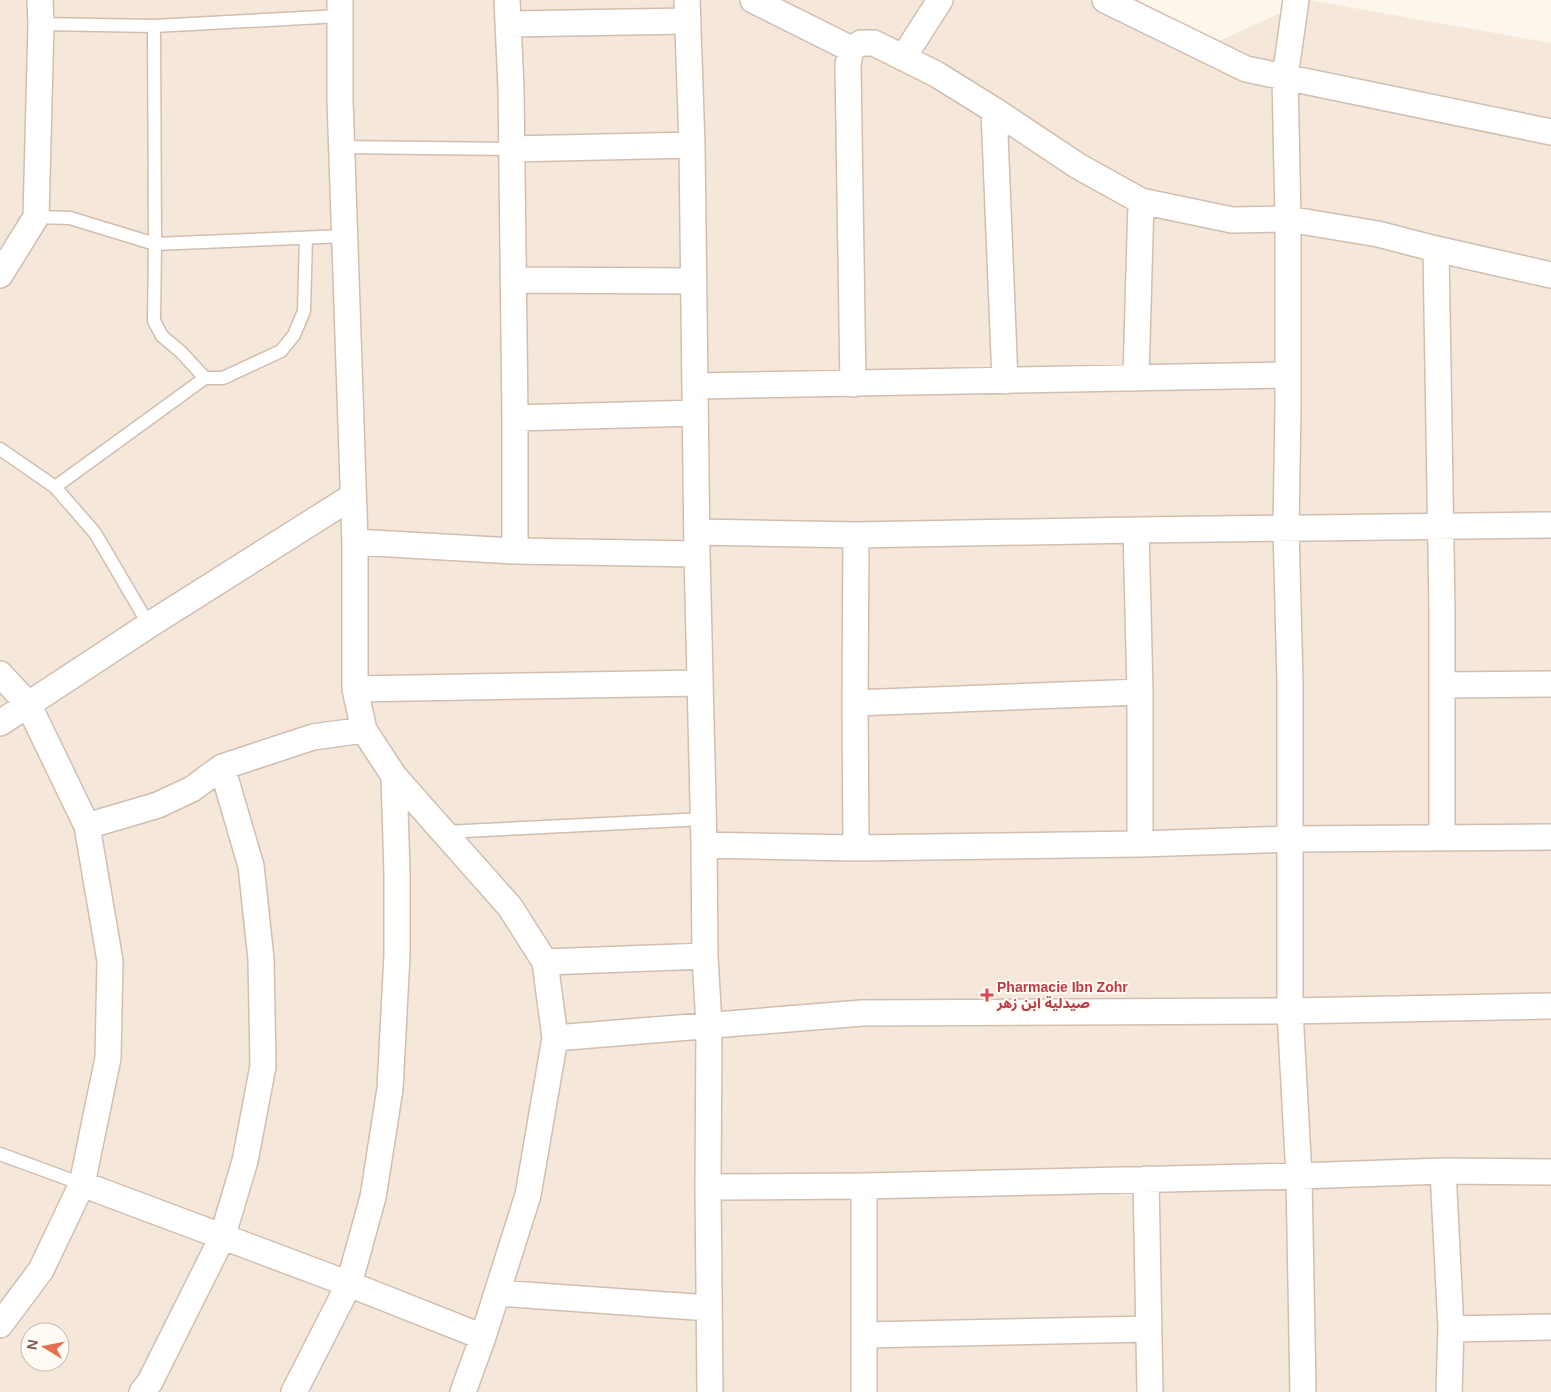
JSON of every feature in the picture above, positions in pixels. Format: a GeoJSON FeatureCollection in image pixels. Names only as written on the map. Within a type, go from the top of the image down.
{"type":"FeatureCollection","features":[{"type":"Feature","properties":{"kind":"street"},"geometry":{"type":"LineString","coordinates":[[507,0],[514,280],[515,551]]}},
{"type":"Feature","properties":{"kind":"street"},"geometry":{"type":"LineString","coordinates":[[753,0],[851,49]]}},
{"type":"Feature","properties":{"kind":"street"},"geometry":{"type":"LineString","coordinates":[[903,58],[940,0]]}},
{"type":"Feature","properties":{"kind":"street"},"geometry":{"type":"LineString","coordinates":[[1105,0],[1246,69],[1551,132]]}},
{"type":"Feature","properties":{"kind":"street"},"geometry":{"type":"LineString","coordinates":[[1296,0],[1285,77],[1288,218],[1286,528],[1290,683],[1290,1010],[1299,1176],[1304,1392]]}},
{"type":"Feature","properties":{"kind":"street"},"geometry":{"type":"LineString","coordinates":[[340,8],[340,99],[355,542],[355,689],[364,730],[394,776],[510,907],[545,962],[554,1038],[545,1103],[528,1195],[483,1337],[463,1392]]}},
{"type":"Feature","properties":{"kind":"street"},"geometry":{"type":"LineString","coordinates":[[509,24],[688,10],[692,145],[697,543],[709,1025],[710,1392]]}},
{"type":"Feature","properties":{"kind":"street"},"geometry":{"type":"LineString","coordinates":[[0,274],[36,217],[41,12]]}},
{"type":"Feature","properties":{"kind":"street"},"geometry":{"type":"LineString","coordinates":[[853,384],[848,65],[851,49],[861,43],[874,43],[936,74],[1078,166],[1141,201],[1232,220],[1288,218],[1378,234],[1551,275]]}},
{"type":"Feature","properties":{"kind":"street"},"geometry":{"type":"LineString","coordinates":[[994,110],[1005,381]]}},
{"type":"Feature","properties":{"kind":"street"},"geometry":{"type":"LineString","coordinates":[[512,149],[692,145]]}},
{"type":"Feature","properties":{"kind":"street"},"geometry":{"type":"LineString","coordinates":[[1136,378],[1141,201]]}},
{"type":"Feature","properties":{"kind":"street"},"geometry":{"type":"LineString","coordinates":[[1436,249],[1442,685],[1442,837]]}},
{"type":"Feature","properties":{"kind":"street"},"geometry":{"type":"LineString","coordinates":[[514,280],[694,281]]}},
{"type":"Feature","properties":{"kind":"street"},"geometry":{"type":"LineString","coordinates":[[695,386],[1288,375]]}},
{"type":"Feature","properties":{"kind":"street"},"geometry":{"type":"LineString","coordinates":[[516,418],[695,413]]}},
{"type":"Feature","properties":{"kind":"street"},"geometry":{"type":"LineString","coordinates":[[0,723],[149,625],[353,496]]}},
{"type":"Feature","properties":{"kind":"street"},"geometry":{"type":"LineString","coordinates":[[355,542],[515,551],[856,535],[1551,525]]}},
{"type":"Feature","properties":{"kind":"street"},"geometry":{"type":"LineString","coordinates":[[1136,530],[1140,692],[1140,844]]}},
{"type":"Feature","properties":{"kind":"street"},"geometry":{"type":"LineString","coordinates":[[856,535],[854,702],[856,848]]}},
{"type":"Feature","properties":{"kind":"street"},"geometry":{"type":"LineString","coordinates":[[0,674],[28,704],[87,826],[110,961],[108,1058],[82,1184],[41,1270],[0,1325]]}},
{"type":"Feature","properties":{"kind":"street"},"geometry":{"type":"LineString","coordinates":[[355,689],[700,683]]}},
{"type":"Feature","properties":{"kind":"street"},"geometry":{"type":"LineString","coordinates":[[1442,685],[1551,684]]}},
{"type":"Feature","properties":{"kind":"street"},"geometry":{"type":"LineString","coordinates":[[854,702],[1140,692]]}},
{"type":"Feature","properties":{"kind":"street"},"geometry":{"type":"LineString","coordinates":[[87,826],[158,805],[192,789],[222,767],[313,737],[364,730]]}},
{"type":"Feature","properties":{"kind":"street"},"geometry":{"type":"LineString","coordinates":[[142,1392],[154,1374],[222,1238],[245,1161],[263,1066],[261,959],[251,866],[222,767]]}},
{"type":"Feature","properties":{"kind":"street"},"geometry":{"type":"LineString","coordinates":[[294,1392],[349,1284],[373,1197],[390,1088],[397,955],[394,776]]}},
{"type":"Feature","properties":{"kind":"street"},"geometry":{"type":"LineString","coordinates":[[704,845],[856,848],[1140,844],[1291,839],[1551,837]]}},
{"type":"Feature","properties":{"kind":"street"},"geometry":{"type":"LineString","coordinates":[[545,962],[706,956]]}},
{"type":"Feature","properties":{"kind":"street"},"geometry":{"type":"LineString","coordinates":[[554,1038],[862,1013],[1551,1006]]}},
{"type":"Feature","properties":{"kind":"street"},"geometry":{"type":"LineString","coordinates":[[708,1187],[864,1186],[1443,1171],[1551,1172]]}},
{"type":"Feature","properties":{"kind":"street"},"geometry":{"type":"LineString","coordinates":[[1443,1171],[1451,1328],[1448,1392]]}},
{"type":"Feature","properties":{"kind":"street"},"geometry":{"type":"LineString","coordinates":[[1146,1179],[1150,1392]]}},
{"type":"Feature","properties":{"kind":"street"},"geometry":{"type":"LineString","coordinates":[[82,1184],[349,1284],[483,1337]]}},
{"type":"Feature","properties":{"kind":"street"},"geometry":{"type":"LineString","coordinates":[[864,1186],[864,1392]]}},
{"type":"Feature","properties":{"kind":"street"},"geometry":{"type":"LineString","coordinates":[[497,1293],[709,1308]]}},
{"type":"Feature","properties":{"kind":"street"},"geometry":{"type":"LineString","coordinates":[[1451,1328],[1551,1327]]}},
{"type":"Feature","properties":{"kind":"street"},"geometry":{"type":"LineString","coordinates":[[864,1335],[1148,1329]]}},
{"type":"Feature","properties":{"kind":"lane"},"geometry":{"type":"LineString","coordinates":[[41,12],[154,26],[340,8]]}},
{"type":"Feature","properties":{"kind":"lane"},"geometry":{"type":"LineString","coordinates":[[154,26],[154,322],[162,336],[182,352],[205,378]]}},
{"type":"Feature","properties":{"kind":"lane"},"geometry":{"type":"LineString","coordinates":[[342,147],[512,149]]}},
{"type":"Feature","properties":{"kind":"lane"},"geometry":{"type":"LineString","coordinates":[[36,217],[70,218],[155,244],[345,236]]}},
{"type":"Feature","properties":{"kind":"lane"},"geometry":{"type":"LineString","coordinates":[[55,486],[205,378],[222,378],[281,351],[294,335],[304,311],[306,238]]}},
{"type":"Feature","properties":{"kind":"lane"},"geometry":{"type":"LineString","coordinates":[[0,449],[55,486],[95,533],[149,625]]}},
{"type":"Feature","properties":{"kind":"lane"},"geometry":{"type":"LineString","coordinates":[[444,832],[704,819]]}},
{"type":"Feature","properties":{"kind":"lane"},"geometry":{"type":"LineString","coordinates":[[0,1154],[82,1184]]}},
{"type":"Feature","properties":{"kind":"shaded area"},"geometry":{"type":"Polygon","coordinates":[[[0,0],[1115,0],[1197,51],[1309,0],[1551,43],[1551,1392],[0,1392],[0,0]]]}},
{"type":"Feature","properties":{"kind":"place","name":"Pharmacie Ibn Zohr صيدلية ابن زهر"},"geometry":{"type":"Point","coordinates":[987,995]}}]}
